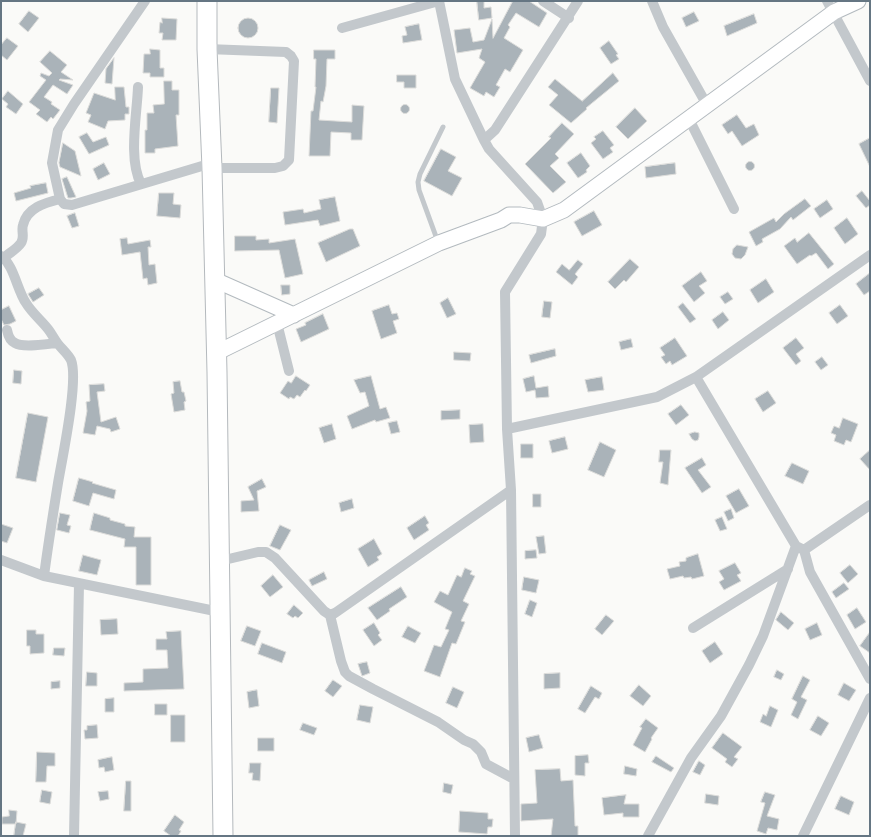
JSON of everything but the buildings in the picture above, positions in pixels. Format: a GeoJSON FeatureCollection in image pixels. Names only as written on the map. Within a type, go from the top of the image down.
{"type":"FeatureCollection","features":[{"type":"Feature","properties":{"kind":"highway"},"geometry":{"type":"LineString","coordinates":[[208,1],[207,49],[215,280],[223,836]]}},
{"type":"Feature","properties":{"kind":"street"},"geometry":{"type":"LineString","coordinates":[[145,1],[74,104],[58,130],[52,162],[60,199],[64,204],[72,205],[141,184],[212,166],[276,168],[283,166],[289,160],[294,61],[291,56],[286,52],[207,49]]}},
{"type":"Feature","properties":{"kind":"street"},"geometry":{"type":"LineString","coordinates":[[342,28],[439,1],[455,79],[484,140],[489,149],[537,202],[544,219],[541,234],[506,292],[507,429],[511,490],[515,836]]}},
{"type":"Feature","properties":{"kind":"street"},"geometry":{"type":"LineString","coordinates":[[543,1],[568,18]]}},
{"type":"Feature","properties":{"kind":"street"},"geometry":{"type":"LineString","coordinates":[[484,140],[495,130],[578,1]]}},
{"type":"Feature","properties":{"kind":"street"},"geometry":{"type":"LineString","coordinates":[[652,1],[663,27],[707,105]]}},
{"type":"Feature","properties":{"kind":"street"},"geometry":{"type":"LineString","coordinates":[[216,353],[438,243],[510,216],[520,215],[544,219],[570,206],[689,119],[831,6],[858,1]]}},
{"type":"Feature","properties":{"kind":"street"},"geometry":{"type":"LineString","coordinates":[[831,6],[870,81]]}},
{"type":"Feature","properties":{"kind":"street"},"geometry":{"type":"LineString","coordinates":[[138,87],[134,154],[136,175],[141,184]]}},
{"type":"Feature","properties":{"kind":"street"},"geometry":{"type":"LineString","coordinates":[[689,119],[734,208]]}},
{"type":"Feature","properties":{"kind":"street"},"geometry":{"type":"LineString","coordinates":[[44,576],[73,388],[74,370],[67,353],[57,343],[53,335],[23,298],[12,271],[2,257],[21,243],[23,237],[22,225],[29,213],[34,208],[44,203],[60,199]]}},
{"type":"Feature","properties":{"kind":"street"},"geometry":{"type":"LineString","coordinates":[[507,429],[658,397],[696,377],[870,255]]}},
{"type":"Feature","properties":{"kind":"street"},"geometry":{"type":"LineString","coordinates":[[215,280],[294,315]]}},
{"type":"Feature","properties":{"kind":"street"},"geometry":{"type":"LineString","coordinates":[[277,323],[289,371]]}},
{"type":"Feature","properties":{"kind":"street"},"geometry":{"type":"LineString","coordinates":[[7,330],[11,340],[16,344],[34,345],[57,343]]}},
{"type":"Feature","properties":{"kind":"street"},"geometry":{"type":"LineString","coordinates":[[696,377],[800,548],[810,572],[870,679]]}},
{"type":"Feature","properties":{"kind":"street"},"geometry":{"type":"LineString","coordinates":[[330,615],[511,490]]}},
{"type":"Feature","properties":{"kind":"street"},"geometry":{"type":"LineString","coordinates":[[648,836],[691,758],[720,716],[749,665],[763,636],[788,569],[800,548],[870,505]]}},
{"type":"Feature","properties":{"kind":"street"},"geometry":{"type":"LineString","coordinates":[[220,561],[258,552],[266,552],[275,558],[324,611],[330,615],[341,661],[345,672],[349,676],[438,722],[464,740],[473,744],[481,752],[486,764],[514,779]]}},
{"type":"Feature","properties":{"kind":"street"},"geometry":{"type":"LineString","coordinates":[[1,560],[44,576],[220,612]]}},
{"type":"Feature","properties":{"kind":"street"},"geometry":{"type":"LineString","coordinates":[[693,628],[788,569]]}},
{"type":"Feature","properties":{"kind":"street"},"geometry":{"type":"LineString","coordinates":[[74,836],[79,584]]}},
{"type":"Feature","properties":{"kind":"street"},"geometry":{"type":"LineString","coordinates":[[803,836],[870,698]]}},
{"type":"Feature","properties":{"kind":"lane"},"geometry":{"type":"LineString","coordinates":[[438,243],[419,190],[418,182],[443,127]]}}]}
